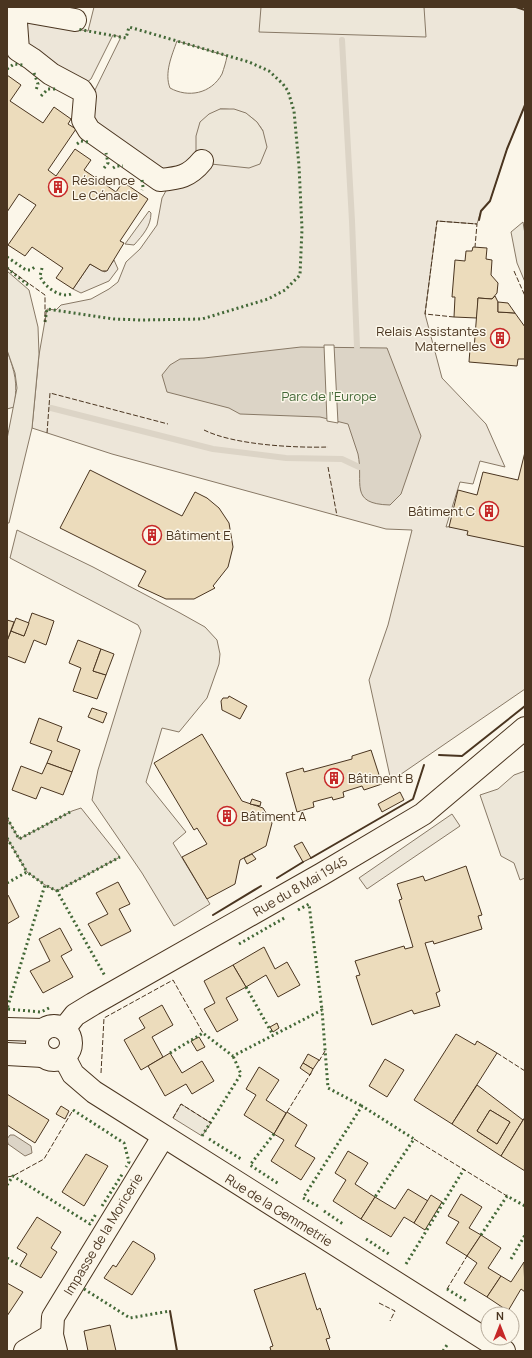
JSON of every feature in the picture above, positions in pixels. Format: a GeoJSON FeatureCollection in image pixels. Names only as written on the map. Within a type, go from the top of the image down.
{"type":"FeatureCollection","features":[{"type":"Feature","properties":{"kind":"street"},"geometry":{"type":"LineString","coordinates":[[75,20],[11,8],[18,50],[50,74],[81,90],[85,96],[83,120],[89,130],[160,180],[177,178],[193,172],[202,161]]}},
{"type":"Feature","properties":{"kind":"street","name":"Rue du 8 Mai 1945"},"geometry":{"type":"LineString","coordinates":[[64,1029],[75,1015],[93,1004],[322,874],[423,814],[525,728]]}},
{"type":"Feature","properties":{"kind":"street"},"geometry":{"type":"LineString","coordinates":[[53,1026],[64,1029],[68,1033],[72,1043],[68,1053],[64,1057],[54,1060],[43,1056],[7,1053],[11,1044],[11,1039],[7,1029],[42,1030],[53,1026]]}},
{"type":"Feature","properties":{"kind":"street"},"geometry":{"type":"LineString","coordinates":[[42,1030],[37,1040],[39,1052],[43,1056]]}},
{"type":"Feature","properties":{"kind":"street","name":"Rue de la Gemmetrie"},"geometry":{"type":"LineString","coordinates":[[64,1057],[68,1066],[81,1083],[163,1137],[504,1351]]}},
{"type":"Feature","properties":{"kind":"street","name":"Impasse de la Moricerie"},"geometry":{"type":"LineString","coordinates":[[25,1351],[54,1343],[53,1317],[163,1137]]}},
{"type":"Feature","properties":{"kind":"green space","name":"Parc de l’Europe"},"geometry":{"type":"Polygon","coordinates":[[[94,7],[516,7],[525,10],[525,105],[507,149],[490,201],[481,211],[477,224],[437,221],[425,314],[442,378],[486,424],[505,467],[480,461],[473,484],[460,482],[446,527],[458,526],[525,543],[525,689],[391,781],[369,680],[388,625],[412,530],[386,529],[112,454],[32,428],[39,355],[47,309],[56,310],[61,305],[91,299],[118,282],[126,262],[140,249],[157,225],[162,198],[167,189],[197,174],[263,131],[255,120],[245,114],[239,111],[220,109],[196,155],[170,175],[95,130],[93,94],[121,37],[113,35],[91,79],[86,83],[27,49],[23,21],[88,31],[94,7]],[[177,41],[168,70],[168,82],[170,88],[184,93],[205,90],[212,86],[222,74],[227,56],[177,41]]]}},
{"type":"Feature","properties":{"kind":"green space"},"geometry":{"type":"Polygon","coordinates":[[[149,211],[151,213],[150,222],[143,234],[134,245],[125,244],[149,211]]]}},
{"type":"Feature","properties":{"kind":"green space"},"geometry":{"type":"Polygon","coordinates":[[[114,260],[118,269],[109,281],[81,293],[73,289],[90,264],[105,272],[114,260]]]}},
{"type":"Feature","properties":{"kind":"green space"},"geometry":{"type":"Polygon","coordinates":[[[7,350],[14,372],[16,390],[14,407],[7,409],[7,350]]]}},
{"type":"Feature","properties":{"kind":"green space"},"geometry":{"type":"Polygon","coordinates":[[[81,808],[120,857],[57,891],[45,885],[27,872],[7,838],[7,818],[19,839],[72,811],[81,808]]]}},
{"type":"Feature","properties":{"kind":"shaded area"},"geometry":{"type":"Polygon","coordinates":[[[261,7],[424,7],[426,37],[259,32],[261,7]]]}},
{"type":"Feature","properties":{"kind":"shaded area"},"geometry":{"type":"Polygon","coordinates":[[[220,109],[234,109],[246,113],[257,122],[263,131],[267,147],[260,164],[249,168],[211,164],[196,155],[196,136],[200,122],[209,114],[220,109]]]}},
{"type":"Feature","properties":{"kind":"shaded area"},"geometry":{"type":"Polygon","coordinates":[[[523,222],[525,234],[525,282],[517,263],[511,232],[523,222]]]}},
{"type":"Feature","properties":{"kind":"shaded area"},"geometry":{"type":"Polygon","coordinates":[[[7,271],[29,290],[38,327],[39,354],[32,428],[9,523],[7,523],[7,439],[17,388],[15,373],[7,350],[7,271]]]}},
{"type":"Feature","properties":{"kind":"shaded area"},"geometry":{"type":"Polygon","coordinates":[[[301,347],[387,348],[421,436],[401,494],[390,505],[377,504],[368,501],[363,496],[360,490],[358,454],[348,424],[320,417],[240,414],[229,408],[167,392],[162,375],[170,365],[180,359],[204,358],[301,347]]]}},
{"type":"Feature","properties":{"kind":"shaded area"},"geometry":{"type":"Polygon","coordinates":[[[17,530],[93,567],[180,613],[205,627],[217,640],[220,654],[219,664],[207,698],[179,732],[162,728],[146,782],[186,832],[173,843],[210,904],[174,926],[142,873],[92,800],[98,770],[141,631],[138,625],[10,558],[17,530]]]}},
{"type":"Feature","properties":{"kind":"shaded area"},"geometry":{"type":"Polygon","coordinates":[[[525,771],[525,878],[520,880],[514,863],[501,856],[480,795],[498,789],[514,775],[525,771]]]}},
{"type":"Feature","properties":{"kind":"shaded area"},"geometry":{"type":"Polygon","coordinates":[[[452,814],[460,826],[367,889],[359,878],[452,814]]]}},
{"type":"Feature","properties":{"kind":"shaded area"},"geometry":{"type":"Polygon","coordinates":[[[181,1104],[211,1123],[202,1136],[173,1118],[181,1104]]]}},
{"type":"Feature","properties":{"kind":"shaded area"},"geometry":{"type":"Polygon","coordinates":[[[10,1135],[14,1135],[31,1146],[32,1153],[25,1156],[8,1144],[7,1139],[10,1135]]]}},
{"type":"Feature","properties":{"kind":"pier"},"geometry":{"type":"Polygon","coordinates":[[[324,345],[334,345],[338,423],[327,421],[324,345]]]}},
{"type":"Feature","properties":{"kind":"building","name":"Résidence Le Cénacle"},"geometry":{"type":"Polygon","coordinates":[[[7,75],[21,85],[10,101],[43,123],[54,107],[71,119],[68,124],[76,129],[48,170],[56,176],[75,149],[91,160],[84,170],[116,192],[123,182],[148,199],[120,241],[124,243],[107,271],[102,271],[90,264],[73,289],[56,278],[63,268],[32,247],[25,256],[8,245],[36,205],[19,194],[7,212],[7,75]]]}},
{"type":"Feature","properties":{"kind":"building"},"geometry":{"type":"Polygon","coordinates":[[[473,247],[487,248],[486,259],[492,260],[491,275],[498,283],[497,293],[492,299],[478,298],[477,318],[454,317],[455,297],[452,297],[455,260],[465,261],[466,251],[472,251],[473,247]]]}},
{"type":"Feature","properties":{"kind":"building","name":"Relais Assistantes Maternelles"},"geometry":{"type":"Polygon","coordinates":[[[495,296],[498,302],[498,312],[515,313],[525,327],[525,359],[518,359],[517,366],[469,362],[470,349],[474,349],[478,298],[492,299],[495,296]]]}},
{"type":"Feature","properties":{"kind":"building"},"geometry":{"type":"Polygon","coordinates":[[[498,302],[508,303],[515,313],[498,312],[498,302]]]}},
{"type":"Feature","properties":{"kind":"building","name":"Bâtiment C"},"geometry":{"type":"Polygon","coordinates":[[[525,452],[525,547],[467,535],[468,531],[449,527],[458,490],[477,495],[483,472],[518,480],[525,452]]]}},
{"type":"Feature","properties":{"kind":"building","name":"Bâtiment E"},"geometry":{"type":"Polygon","coordinates":[[[90,470],[182,516],[195,492],[207,498],[219,508],[229,523],[233,547],[228,567],[213,586],[215,588],[194,599],[166,599],[138,586],[146,571],[60,528],[90,470]]]}},
{"type":"Feature","properties":{"kind":"building"},"geometry":{"type":"Polygon","coordinates":[[[32,613],[54,621],[46,645],[34,640],[25,663],[7,656],[7,641],[11,631],[24,636],[32,613]]]}},
{"type":"Feature","properties":{"kind":"building"},"geometry":{"type":"Polygon","coordinates":[[[16,618],[29,623],[24,636],[11,631],[16,618]]]}},
{"type":"Feature","properties":{"kind":"building"},"geometry":{"type":"Polygon","coordinates":[[[7,620],[14,622],[7,641],[7,620]]]}},
{"type":"Feature","properties":{"kind":"building"},"geometry":{"type":"Polygon","coordinates":[[[78,640],[101,649],[93,671],[106,675],[97,699],[73,691],[81,668],[69,663],[78,640]]]}},
{"type":"Feature","properties":{"kind":"building"},"geometry":{"type":"Polygon","coordinates":[[[101,649],[114,654],[106,675],[93,671],[101,649]]]}},
{"type":"Feature","properties":{"kind":"building"},"geometry":{"type":"Polygon","coordinates":[[[229,696],[247,706],[240,719],[222,710],[221,701],[223,698],[228,698],[229,696]]]}},
{"type":"Feature","properties":{"kind":"building"},"geometry":{"type":"Polygon","coordinates":[[[92,708],[107,713],[103,723],[88,717],[92,708]]]}},
{"type":"Feature","properties":{"kind":"building"},"geometry":{"type":"Polygon","coordinates":[[[39,718],[62,727],[57,741],[80,750],[72,772],[47,763],[52,751],[30,743],[39,718]]]}},
{"type":"Feature","properties":{"kind":"building","name":"Bâtiment A"},"geometry":{"type":"Polygon","coordinates":[[[202,734],[242,801],[263,808],[272,823],[266,846],[240,860],[235,884],[207,899],[182,857],[207,844],[197,828],[194,830],[154,763],[202,734]]]}},
{"type":"Feature","properties":{"kind":"building","name":"Bâtiment B"},"geometry":{"type":"Polygon","coordinates":[[[371,750],[382,784],[364,790],[362,786],[343,792],[344,797],[333,800],[332,797],[313,802],[314,807],[297,812],[286,773],[303,768],[304,772],[352,759],[352,756],[371,750]]]}},
{"type":"Feature","properties":{"kind":"building"},"geometry":{"type":"Polygon","coordinates":[[[47,763],[72,772],[63,795],[41,787],[36,799],[12,790],[21,766],[42,774],[47,763]]]}},
{"type":"Feature","properties":{"kind":"building"},"geometry":{"type":"Polygon","coordinates":[[[400,792],[404,800],[382,812],[378,804],[400,792]]]}},
{"type":"Feature","properties":{"kind":"building"},"geometry":{"type":"Polygon","coordinates":[[[252,799],[261,802],[260,806],[250,804],[252,799]]]}},
{"type":"Feature","properties":{"kind":"building"},"geometry":{"type":"Polygon","coordinates":[[[302,842],[311,858],[303,862],[294,846],[302,842]]]}},
{"type":"Feature","properties":{"kind":"building"},"geometry":{"type":"Polygon","coordinates":[[[252,854],[256,859],[247,864],[244,858],[252,854]]]}},
{"type":"Feature","properties":{"kind":"building"},"geometry":{"type":"Polygon","coordinates":[[[466,866],[482,915],[478,916],[482,929],[434,944],[433,941],[425,943],[440,991],[436,993],[440,1006],[414,1014],[412,1010],[372,1025],[356,976],[360,975],[355,961],[404,946],[405,949],[413,947],[399,900],[402,899],[397,884],[423,876],[425,881],[466,866]]]}},
{"type":"Feature","properties":{"kind":"building"},"geometry":{"type":"Polygon","coordinates":[[[118,882],[130,904],[119,909],[131,931],[101,946],[88,924],[108,914],[96,893],[118,882]]]}},
{"type":"Feature","properties":{"kind":"building"},"geometry":{"type":"Polygon","coordinates":[[[8,895],[19,917],[7,924],[7,896],[8,895]]]}},
{"type":"Feature","properties":{"kind":"building"},"geometry":{"type":"Polygon","coordinates":[[[60,928],[72,950],[61,956],[73,977],[43,993],[30,971],[50,961],[39,939],[60,928]]]}},
{"type":"Feature","properties":{"kind":"building"},"geometry":{"type":"Polygon","coordinates":[[[264,947],[275,969],[287,962],[300,985],[278,997],[266,975],[246,987],[233,965],[264,947]]]}},
{"type":"Feature","properties":{"kind":"building"},"geometry":{"type":"Polygon","coordinates":[[[233,965],[246,987],[226,998],[238,1020],[217,1032],[204,1009],[215,1003],[204,981],[233,965]]]}},
{"type":"Feature","properties":{"kind":"building"},"geometry":{"type":"Polygon","coordinates":[[[162,1005],[173,1025],[152,1037],[163,1057],[141,1070],[124,1040],[145,1028],[139,1018],[162,1005]]]}},
{"type":"Feature","properties":{"kind":"building"},"geometry":{"type":"Polygon","coordinates":[[[277,1023],[279,1028],[273,1032],[270,1027],[277,1023]]]}},
{"type":"Feature","properties":{"kind":"building"},"geometry":{"type":"Polygon","coordinates":[[[456,1034],[475,1045],[477,1041],[497,1053],[452,1124],[414,1100],[456,1034]]]}},
{"type":"Feature","properties":{"kind":"building"},"geometry":{"type":"Polygon","coordinates":[[[199,1037],[205,1047],[197,1051],[191,1041],[199,1037]]]}},
{"type":"Feature","properties":{"kind":"building"},"geometry":{"type":"Polygon","coordinates":[[[170,1053],[182,1073],[202,1061],[214,1081],[192,1094],[186,1084],[165,1096],[148,1066],[170,1053]]]}},
{"type":"Feature","properties":{"kind":"building"},"geometry":{"type":"Polygon","coordinates":[[[308,1054],[319,1060],[313,1069],[303,1063],[308,1054]]]}},
{"type":"Feature","properties":{"kind":"building"},"geometry":{"type":"Polygon","coordinates":[[[385,1059],[404,1070],[387,1097],[369,1086],[385,1059]]]}},
{"type":"Feature","properties":{"kind":"building"},"geometry":{"type":"Polygon","coordinates":[[[303,1063],[313,1069],[310,1075],[300,1068],[303,1063]]]}},
{"type":"Feature","properties":{"kind":"building"},"geometry":{"type":"Polygon","coordinates":[[[259,1067],[279,1080],[266,1100],[286,1113],[274,1134],[244,1115],[256,1095],[246,1089],[259,1067]]]}},
{"type":"Feature","properties":{"kind":"building"},"geometry":{"type":"Polygon","coordinates":[[[477,1085],[523,1120],[501,1156],[452,1124],[477,1085]],[[490,1110],[477,1131],[497,1144],[510,1122],[490,1110]]]}},
{"type":"Feature","properties":{"kind":"building"},"geometry":{"type":"Polygon","coordinates":[[[7,1094],[49,1120],[35,1143],[7,1125],[7,1094]]]}},
{"type":"Feature","properties":{"kind":"building"},"geometry":{"type":"Polygon","coordinates":[[[61,1106],[69,1111],[65,1119],[56,1114],[61,1106]]]}},
{"type":"Feature","properties":{"kind":"building"},"geometry":{"type":"Polygon","coordinates":[[[490,1110],[510,1122],[497,1144],[477,1131],[490,1110]]]}},
{"type":"Feature","properties":{"kind":"building"},"geometry":{"type":"Polygon","coordinates":[[[287,1112],[307,1125],[295,1146],[315,1158],[301,1180],[271,1161],[284,1140],[274,1134],[287,1112]]]}},
{"type":"Feature","properties":{"kind":"building"},"geometry":{"type":"Polygon","coordinates":[[[525,1117],[525,1171],[501,1156],[525,1117]]]}},
{"type":"Feature","properties":{"kind":"building"},"geometry":{"type":"Polygon","coordinates":[[[348,1151],[368,1163],[355,1184],[375,1197],[361,1219],[333,1201],[346,1180],[335,1173],[348,1151]]]}},
{"type":"Feature","properties":{"kind":"building"},"geometry":{"type":"Polygon","coordinates":[[[86,1154],[108,1166],[84,1206],[62,1192],[86,1154]]]}},
{"type":"Feature","properties":{"kind":"building"},"geometry":{"type":"Polygon","coordinates":[[[408,1189],[428,1201],[414,1223],[404,1217],[391,1237],[361,1219],[375,1197],[395,1209],[408,1189]]]}},
{"type":"Feature","properties":{"kind":"building"},"geometry":{"type":"Polygon","coordinates":[[[461,1194],[482,1207],[469,1228],[481,1235],[467,1256],[446,1243],[459,1222],[448,1216],[461,1194]]]}},
{"type":"Feature","properties":{"kind":"building"},"geometry":{"type":"Polygon","coordinates":[[[431,1195],[442,1202],[425,1230],[414,1223],[431,1195]]]}},
{"type":"Feature","properties":{"kind":"building"},"geometry":{"type":"Polygon","coordinates":[[[37,1217],[61,1232],[51,1248],[57,1252],[41,1278],[20,1266],[27,1254],[17,1248],[37,1217]]]}},
{"type":"Feature","properties":{"kind":"building"},"geometry":{"type":"Polygon","coordinates":[[[481,1235],[501,1248],[488,1268],[501,1276],[487,1297],[464,1283],[477,1263],[467,1256],[481,1235]]]}},
{"type":"Feature","properties":{"kind":"building"},"geometry":{"type":"Polygon","coordinates":[[[133,1241],[154,1254],[155,1259],[132,1295],[104,1278],[113,1265],[116,1267],[133,1241]]]}},
{"type":"Feature","properties":{"kind":"building"},"geometry":{"type":"Polygon","coordinates":[[[524,1262],[525,1292],[521,1289],[511,1306],[500,1306],[487,1297],[501,1276],[511,1282],[524,1262]]]}},
{"type":"Feature","properties":{"kind":"building"},"geometry":{"type":"Polygon","coordinates":[[[305,1273],[317,1310],[320,1308],[330,1338],[326,1339],[330,1351],[271,1351],[270,1347],[273,1346],[254,1290],[305,1273]]]}},
{"type":"Feature","properties":{"kind":"building"},"geometry":{"type":"Polygon","coordinates":[[[7,1283],[23,1292],[7,1316],[7,1283]]]}},
{"type":"Feature","properties":{"kind":"building"},"geometry":{"type":"Polygon","coordinates":[[[110,1325],[116,1351],[88,1351],[84,1331],[110,1325]]]}},
{"type":"Feature","properties":{"kind":"waterway"},"geometry":{"type":"LineString","coordinates":[[342,40],[357,347]]}},
{"type":"Feature","properties":{"kind":"waterway"},"geometry":{"type":"LineString","coordinates":[[51,408],[213,449],[286,458],[342,459],[359,467]]}},
{"type":"Feature","properties":{"kind":"hedge"},"geometry":{"type":"LineString","coordinates":[[45,322],[47,309],[114,319],[202,319],[268,299],[285,290],[300,275],[302,229],[299,166],[294,111],[288,91],[283,84],[269,71],[249,62],[129,27],[126,38],[77,29]]}},
{"type":"Feature","properties":{"kind":"hedge"},"geometry":{"type":"LineString","coordinates":[[7,69],[14,64],[23,65]]}},
{"type":"Feature","properties":{"kind":"hedge"},"geometry":{"type":"LineString","coordinates":[[34,73],[38,84],[36,90]]}},
{"type":"Feature","properties":{"kind":"hedge"},"geometry":{"type":"LineString","coordinates":[[41,96],[48,89],[57,89]]}},
{"type":"Feature","properties":{"kind":"hedge"},"geometry":{"type":"LineString","coordinates":[[77,144],[81,141],[88,142]]}},
{"type":"Feature","properties":{"kind":"hedge"},"geometry":{"type":"LineString","coordinates":[[104,168],[108,163],[106,153]]}},
{"type":"Feature","properties":{"kind":"hedge"},"geometry":{"type":"LineString","coordinates":[[113,168],[116,166],[123,166]]}},
{"type":"Feature","properties":{"kind":"hedge"},"geometry":{"type":"LineString","coordinates":[[142,180],[142,190]]}},
{"type":"Feature","properties":{"kind":"hedge"},"geometry":{"type":"LineString","coordinates":[[7,257],[26,270],[30,270],[35,267]]}},
{"type":"Feature","properties":{"kind":"hedge"},"geometry":{"type":"LineString","coordinates":[[7,268],[28,285]]}},
{"type":"Feature","properties":{"kind":"hedge"},"geometry":{"type":"LineString","coordinates":[[42,268],[40,276],[49,288],[59,294],[69,295],[73,293]]}},
{"type":"Feature","properties":{"kind":"hedge"},"geometry":{"type":"LineString","coordinates":[[7,818],[19,839],[72,811]]}},
{"type":"Feature","properties":{"kind":"hedge"},"geometry":{"type":"LineString","coordinates":[[7,838],[27,872]]}},
{"type":"Feature","properties":{"kind":"hedge"},"geometry":{"type":"LineString","coordinates":[[57,891],[120,857]]}},
{"type":"Feature","properties":{"kind":"hedge"},"geometry":{"type":"LineString","coordinates":[[7,883],[27,872],[45,885]]}},
{"type":"Feature","properties":{"kind":"hedge"},"geometry":{"type":"LineString","coordinates":[[49,1008],[41,1012],[7,1009],[45,885],[57,891],[105,976]]}},
{"type":"Feature","properties":{"kind":"hedge"},"geometry":{"type":"LineString","coordinates":[[298,910],[309,904],[322,1010]]}},
{"type":"Feature","properties":{"kind":"hedge"},"geometry":{"type":"LineString","coordinates":[[239,944],[286,917]]}},
{"type":"Feature","properties":{"kind":"hedge"},"geometry":{"type":"LineString","coordinates":[[246,987],[273,1035]]}},
{"type":"Feature","properties":{"kind":"hedge"},"geometry":{"type":"LineString","coordinates":[[170,1053],[203,1033],[233,1056],[322,1010],[328,1088],[362,1106]]}},
{"type":"Feature","properties":{"kind":"hedge"},"geometry":{"type":"LineString","coordinates":[[202,1136],[241,1074],[233,1056]]}},
{"type":"Feature","properties":{"kind":"hedge"},"geometry":{"type":"LineString","coordinates":[[318,1206],[303,1198],[362,1106],[414,1139],[375,1197]]}},
{"type":"Feature","properties":{"kind":"hedge"},"geometry":{"type":"LineString","coordinates":[[73,1110],[124,1143],[129,1162],[126,1167]]}},
{"type":"Feature","properties":{"kind":"hedge"},"geometry":{"type":"LineString","coordinates":[[274,1134],[250,1165],[279,1184]]}},
{"type":"Feature","properties":{"kind":"hedge"},"geometry":{"type":"LineString","coordinates":[[209,1139],[241,1159]]}},
{"type":"Feature","properties":{"kind":"hedge"},"geometry":{"type":"LineString","coordinates":[[406,1264],[464,1169]]}},
{"type":"Feature","properties":{"kind":"hedge"},"geometry":{"type":"LineString","coordinates":[[102,1206],[123,1173]]}},
{"type":"Feature","properties":{"kind":"hedge"},"geometry":{"type":"LineString","coordinates":[[7,1185],[13,1176],[90,1224],[96,1214]]}},
{"type":"Feature","properties":{"kind":"hedge"},"geometry":{"type":"LineString","coordinates":[[481,1235],[507,1196],[525,1206]]}},
{"type":"Feature","properties":{"kind":"hedge"},"geometry":{"type":"LineString","coordinates":[[324,1211],[343,1224]]}},
{"type":"Feature","properties":{"kind":"hedge"},"geometry":{"type":"LineString","coordinates":[[511,1259],[525,1235]]}},
{"type":"Feature","properties":{"kind":"hedge"},"geometry":{"type":"LineString","coordinates":[[366,1239],[389,1254]]}},
{"type":"Feature","properties":{"kind":"hedge"},"geometry":{"type":"LineString","coordinates":[[7,1258],[20,1266]]}},
{"type":"Feature","properties":{"kind":"hedge"},"geometry":{"type":"LineString","coordinates":[[84,1289],[130,1318],[170,1311]]}},
{"type":"Feature","properties":{"kind":"hedge"},"geometry":{"type":"LineString","coordinates":[[447,1289],[468,1302]]}},
{"type":"Feature","properties":{"kind":"hedge"},"geometry":{"type":"LineString","coordinates":[[443,1351],[447,1345]]}},
{"type":"Feature","properties":{"kind":"fence"},"geometry":{"type":"LineString","coordinates":[[454,317],[425,314],[437,221],[477,224],[475,247]]}},
{"type":"Feature","properties":{"kind":"fence"},"geometry":{"type":"LineString","coordinates":[[7,268],[45,295],[45,322]]}},
{"type":"Feature","properties":{"kind":"fence"},"geometry":{"type":"LineString","coordinates":[[514,271],[525,296]]}},
{"type":"Feature","properties":{"kind":"fence"},"geometry":{"type":"LineString","coordinates":[[47,433],[50,393],[168,424]]}},
{"type":"Feature","properties":{"kind":"fence"},"geometry":{"type":"LineString","coordinates":[[204,430],[231,439],[248,442],[282,446],[328,447]]}},
{"type":"Feature","properties":{"kind":"fence"},"geometry":{"type":"LineString","coordinates":[[328,467],[337,516]]}},
{"type":"Feature","properties":{"kind":"fence"},"geometry":{"type":"LineString","coordinates":[[101,1073],[104,1018],[173,980],[203,1033]]}},
{"type":"Feature","properties":{"kind":"fence"},"geometry":{"type":"LineString","coordinates":[[319,1061],[325,1051]]}},
{"type":"Feature","properties":{"kind":"fence"},"geometry":{"type":"LineString","coordinates":[[497,1053],[525,1071]]}},
{"type":"Feature","properties":{"kind":"fence"},"geometry":{"type":"LineString","coordinates":[[287,1112],[311,1073]]}},
{"type":"Feature","properties":{"kind":"fence"},"geometry":{"type":"LineString","coordinates":[[173,1118],[181,1104],[211,1123]]}},
{"type":"Feature","properties":{"kind":"fence"},"geometry":{"type":"LineString","coordinates":[[7,1177],[13,1176],[44,1159],[73,1110]]}},
{"type":"Feature","properties":{"kind":"fence"},"geometry":{"type":"LineString","coordinates":[[414,1139],[507,1196]]}},
{"type":"Feature","properties":{"kind":"fence"},"geometry":{"type":"LineString","coordinates":[[447,1289],[467,1256]]}},
{"type":"Feature","properties":{"kind":"fence"},"geometry":{"type":"LineString","coordinates":[[379,1303],[395,1311],[390,1321]]}},
{"type":"Feature","properties":{"kind":"wall"},"geometry":{"type":"LineString","coordinates":[[516,7],[525,10]]}},
{"type":"Feature","properties":{"kind":"wall"},"geometry":{"type":"LineString","coordinates":[[479,220],[481,211],[490,201],[507,149],[525,105]]}},
{"type":"Feature","properties":{"kind":"wall"},"geometry":{"type":"LineString","coordinates":[[439,755],[462,756],[525,706]]}},
{"type":"Feature","properties":{"kind":"wall"},"geometry":{"type":"LineString","coordinates":[[311,858],[413,799],[424,765]]}},
{"type":"Feature","properties":{"kind":"wall"},"geometry":{"type":"LineString","coordinates":[[277,878],[303,862]]}},
{"type":"Feature","properties":{"kind":"wall"},"geometry":{"type":"LineString","coordinates":[[213,915],[261,886]]}},
{"type":"Feature","properties":{"kind":"wall"},"geometry":{"type":"LineString","coordinates":[[170,1311],[177,1351]]}},
{"type":"Feature","properties":{"kind":"place","name":"Résidence Le Cénacle"},"geometry":{"type":"Point","coordinates":[58,187]}},
{"type":"Feature","properties":{"kind":"place","name":"Relais Assistantes Maternelles"},"geometry":{"type":"Point","coordinates":[500,338]}},
{"type":"Feature","properties":{"kind":"place","name":"Bâtiment C"},"geometry":{"type":"Point","coordinates":[489,511]}},
{"type":"Feature","properties":{"kind":"place","name":"Bâtiment E"},"geometry":{"type":"Point","coordinates":[152,535]}},
{"type":"Feature","properties":{"kind":"place","name":"Bâtiment B"},"geometry":{"type":"Point","coordinates":[334,778]}},
{"type":"Feature","properties":{"kind":"place","name":"Bâtiment A"},"geometry":{"type":"Point","coordinates":[227,816]}}]}
